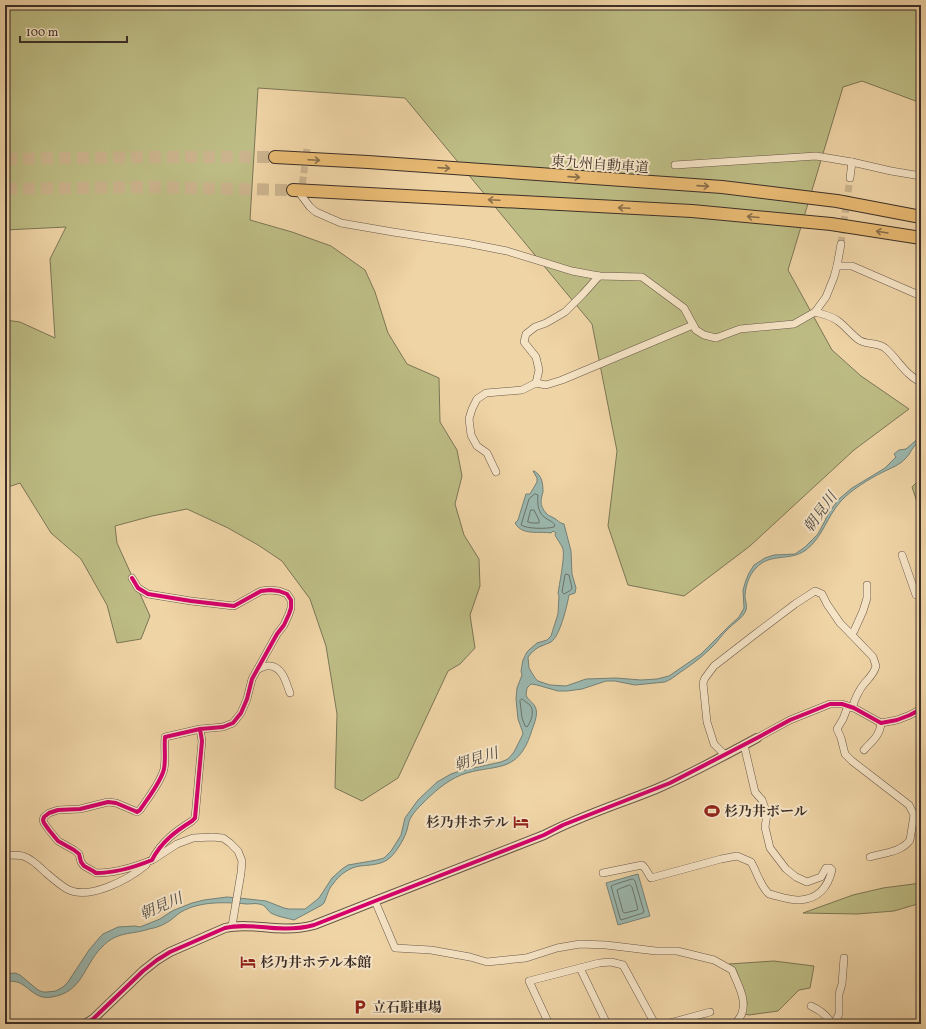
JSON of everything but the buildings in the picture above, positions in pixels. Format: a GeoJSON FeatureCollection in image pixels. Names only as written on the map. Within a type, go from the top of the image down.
{"type":"FeatureCollection","features":[{"type":"Feature","properties":{"kind":"highway","name":"東九州自動車道"},"geometry":{"type":"LineString","coordinates":[[275,158],[376,163],[722,187],[837,200],[921,217]]}},
{"type":"Feature","properties":{"kind":"highway"},"geometry":{"type":"LineString","coordinates":[[297,192],[692,211],[831,224],[921,238]]}},
{"type":"Feature","properties":{"kind":"street"},"geometry":{"type":"LineString","coordinates":[[675,165],[816,156],[921,176]]}},
{"type":"Feature","properties":{"kind":"street"},"geometry":{"type":"LineString","coordinates":[[850,178],[852,162]]}},
{"type":"Feature","properties":{"kind":"street"},"geometry":{"type":"LineString","coordinates":[[297,192],[316,212],[341,223],[507,251],[572,271],[599,276],[642,276],[684,308],[696,330],[704,335],[716,338],[740,329],[794,324],[815,312],[826,297],[834,277],[842,244]]}},
{"type":"Feature","properties":{"kind":"street"},"geometry":{"type":"LineString","coordinates":[[836,266],[852,266],[921,296]]}},
{"type":"Feature","properties":{"kind":"street"},"geometry":{"type":"LineString","coordinates":[[536,383],[539,370],[536,357],[524,342],[526,334],[535,327],[546,323],[565,312],[599,276]]}},
{"type":"Feature","properties":{"kind":"street"},"geometry":{"type":"LineString","coordinates":[[815,312],[836,320],[859,340],[879,345],[885,349],[911,376],[921,382]]}},
{"type":"Feature","properties":{"kind":"street"},"geometry":{"type":"LineString","coordinates":[[496,472],[487,454],[476,446],[471,435],[469,419],[477,399],[486,393],[522,390],[536,383],[546,385],[562,380],[693,325]]}},
{"type":"Feature","properties":{"kind":"street"},"geometry":{"type":"LineString","coordinates":[[902,555],[917,591]]}},
{"type":"Feature","properties":{"kind":"street"},"geometry":{"type":"LineString","coordinates":[[132,578],[138,588],[148,594],[234,606],[261,591],[279,591],[288,594],[291,600],[291,608],[284,625],[277,634],[252,678],[247,699],[233,723],[223,727],[200,729],[165,737],[166,755],[164,770],[157,784],[140,810],[137,812],[116,803],[108,802],[80,809],[58,810],[49,813],[44,818],[44,823],[61,844],[74,850],[78,854],[84,866],[93,871],[100,873],[125,869],[152,860],[161,846],[195,818],[202,741],[200,729]]}},
{"type":"Feature","properties":{"kind":"street"},"geometry":{"type":"LineString","coordinates":[[850,633],[854,631],[863,611],[867,598],[867,585]]}},
{"type":"Feature","properties":{"kind":"street"},"geometry":{"type":"LineString","coordinates":[[725,755],[714,744],[707,722],[703,683],[705,678],[714,666],[795,604],[815,591],[822,594],[840,623],[873,657],[876,666],[874,673],[863,685],[837,729],[846,754],[852,761],[909,805],[914,815],[910,840],[904,847],[870,857]]}},
{"type":"Feature","properties":{"kind":"street"},"geometry":{"type":"LineString","coordinates":[[258,669],[269,666],[276,668],[283,674],[290,693]]}},
{"type":"Feature","properties":{"kind":"street"},"geometry":{"type":"LineString","coordinates":[[85,1024],[93,1019],[144,971],[163,956],[232,924],[272,928],[305,927],[544,835],[563,825],[655,789],[725,755],[790,720],[830,704],[842,704],[881,723],[904,718],[921,709]]}},
{"type":"Feature","properties":{"kind":"street"},"geometry":{"type":"LineString","coordinates":[[864,750],[878,734],[881,723]]}},
{"type":"Feature","properties":{"kind":"street"},"geometry":{"type":"LineString","coordinates":[[603,873],[642,865],[645,867],[651,878],[737,856],[751,862],[762,886],[769,894],[799,901],[814,898],[821,892],[831,876],[832,870],[830,868],[826,868],[821,877],[807,882],[796,877],[786,869],[770,848],[765,827],[767,814],[762,800],[755,792],[744,745]]}},
{"type":"Feature","properties":{"kind":"street"},"geometry":{"type":"LineString","coordinates":[[5,855],[26,857],[67,889],[84,893],[115,884],[140,870],[152,860],[177,844],[186,840],[208,837],[223,838],[230,842],[238,851],[242,861],[232,924]]}},
{"type":"Feature","properties":{"kind":"street"},"geometry":{"type":"LineString","coordinates":[[375,901],[395,948],[437,951],[470,957],[487,962],[526,958],[557,948],[580,944],[606,945],[656,951],[677,951],[714,960],[732,970],[744,1002],[742,1014],[735,1024]]}},
{"type":"Feature","properties":{"kind":"street"},"geometry":{"type":"LineString","coordinates":[[811,1006],[828,1017],[833,1024],[839,1014],[844,958]]}},
{"type":"Feature","properties":{"kind":"street"},"geometry":{"type":"LineString","coordinates":[[549,1024],[529,981],[599,963],[611,962],[623,965],[655,1024]]}},
{"type":"Feature","properties":{"kind":"street"},"geometry":{"type":"LineString","coordinates":[[580,968],[608,1024]]}},
{"type":"Feature","properties":{"kind":"street"},"geometry":{"type":"LineString","coordinates":[[666,1024],[710,1012]]}},
{"type":"Feature","properties":{"kind":"shaded area"},"geometry":{"type":"Polygon","coordinates":[[[5,5],[921,5],[921,103],[862,81],[843,87],[788,270],[832,350],[861,376],[909,409],[854,450],[750,546],[684,596],[628,585],[608,526],[617,451],[592,324],[405,98],[258,88],[250,220],[292,232],[331,246],[365,270],[375,292],[388,333],[407,364],[439,378],[440,422],[457,450],[462,476],[455,504],[464,535],[479,559],[480,586],[470,615],[475,648],[460,664],[448,671],[398,778],[362,801],[335,788],[337,714],[326,646],[310,599],[282,561],[228,528],[187,509],[152,516],[115,526],[117,543],[150,616],[141,639],[117,643],[107,605],[81,559],[51,533],[20,483],[5,488],[5,320],[20,322],[55,338],[50,259],[66,227],[5,230],[5,5]]]}},
{"type":"Feature","properties":{"kind":"shaded area"},"geometry":{"type":"Polygon","coordinates":[[[921,478],[921,509],[919,508],[912,487],[921,478]]]}},
{"type":"Feature","properties":{"kind":"shaded area"},"geometry":{"type":"Polygon","coordinates":[[[921,883],[921,903],[894,911],[857,914],[803,913],[853,895],[883,888],[921,883]]]}},
{"type":"Feature","properties":{"kind":"shaded area"},"geometry":{"type":"Polygon","coordinates":[[[774,961],[814,966],[810,988],[799,990],[778,1011],[749,1015],[745,1014],[747,1002],[736,970],[729,964],[774,961]]]}},
{"type":"Feature","properties":{"kind":"water"},"geometry":{"type":"Polygon","coordinates":[[[921,436],[921,439],[901,463],[866,481],[845,497],[832,513],[817,539],[806,550],[793,556],[768,560],[756,568],[749,578],[746,586],[745,613],[739,620],[726,630],[705,654],[671,679],[665,682],[635,685],[615,681],[606,681],[582,689],[567,691],[558,691],[531,684],[527,688],[526,695],[536,709],[536,718],[525,747],[519,756],[503,766],[461,775],[440,788],[417,809],[409,821],[403,840],[390,858],[381,863],[352,868],[345,872],[331,886],[322,905],[294,920],[273,914],[264,906],[258,904],[204,904],[188,908],[160,926],[113,938],[96,954],[76,984],[70,990],[62,994],[47,998],[42,997],[20,983],[5,981],[5,974],[15,973],[20,975],[38,990],[43,992],[56,991],[68,982],[89,950],[103,934],[118,927],[140,927],[160,919],[172,911],[204,900],[227,897],[239,898],[266,901],[289,909],[305,909],[319,898],[332,878],[348,865],[384,858],[391,851],[401,835],[405,818],[418,800],[437,782],[460,771],[501,762],[508,759],[514,752],[523,734],[518,719],[516,699],[517,688],[522,675],[521,671],[523,660],[527,652],[537,643],[547,640],[551,636],[558,614],[558,594],[562,572],[563,549],[555,535],[556,533],[553,531],[551,533],[526,531],[522,530],[515,523],[518,520],[526,494],[530,494],[537,482],[537,478],[533,471],[539,475],[542,480],[543,492],[541,502],[543,509],[548,515],[564,524],[571,551],[572,574],[576,588],[575,593],[569,595],[563,620],[557,634],[551,642],[533,651],[528,657],[529,668],[538,681],[550,685],[566,686],[586,679],[657,679],[669,676],[701,654],[739,617],[744,608],[743,590],[749,573],[754,565],[765,558],[774,555],[795,554],[805,547],[818,534],[830,511],[839,499],[852,488],[885,468],[896,457],[894,454],[899,450],[906,449],[921,436]]]}},
{"type":"Feature","properties":{"kind":"water"},"geometry":{"type":"Polygon","coordinates":[[[638,874],[650,916],[618,925],[606,883],[638,874]]]}},
{"type":"Feature","properties":{"kind":"tunnel"},"geometry":{"type":"LineString","coordinates":[[301,194],[307,149]]}},
{"type":"Feature","properties":{"kind":"tunnel"},"geometry":{"type":"LineString","coordinates":[[5,159],[275,157]]}},
{"type":"Feature","properties":{"kind":"tunnel"},"geometry":{"type":"LineString","coordinates":[[841,244],[850,178]]}},
{"type":"Feature","properties":{"kind":"tunnel"},"geometry":{"type":"LineString","coordinates":[[5,189],[144,187],[293,190]]}},
{"type":"Feature","properties":{"kind":"cycle path"},"geometry":{"type":"LineString","coordinates":[[132,578],[138,588],[148,594],[234,606],[261,591],[279,591],[287,594],[291,600],[291,608],[284,625],[277,634],[252,679],[247,699],[241,713],[233,723],[223,727],[200,729],[165,737],[164,769],[154,790],[140,810],[137,812],[116,803],[108,802],[80,809],[58,810],[49,813],[44,817],[44,823],[58,841],[79,854],[81,862],[84,866],[96,873],[125,869],[152,860],[169,838],[195,818],[202,741],[200,729]]}},
{"type":"Feature","properties":{"kind":"cycle path"},"geometry":{"type":"LineString","coordinates":[[85,1024],[93,1019],[143,971],[157,960],[170,952],[225,928],[243,926],[288,929],[314,925],[544,835],[563,825],[670,783],[790,720],[830,704],[842,704],[854,708],[881,723],[897,720],[921,709]]}},
{"type":"Feature","properties":{"kind":"place","name":"杉乃井ボール"},"geometry":{"type":"Point","coordinates":[712,811]}},
{"type":"Feature","properties":{"kind":"place","name":"杉乃井ホテル"},"geometry":{"type":"Point","coordinates":[521,822]}},
{"type":"Feature","properties":{"kind":"place","name":"杉乃井ホテル本館"},"geometry":{"type":"Point","coordinates":[248,962]}},
{"type":"Feature","properties":{"kind":"place","name":"立石駐車場"},"geometry":{"type":"Point","coordinates":[360,1007]}},
{"type":"Feature","properties":{"kind":"water label","name":"朝見川"},"geometry":{"type":"Point","coordinates":[820,512]}},
{"type":"Feature","properties":{"kind":"water label","name":"朝見川"},"geometry":{"type":"Point","coordinates":[476,759]}},
{"type":"Feature","properties":{"kind":"water label","name":"朝見川"},"geometry":{"type":"Point","coordinates":[161,906]}}]}
